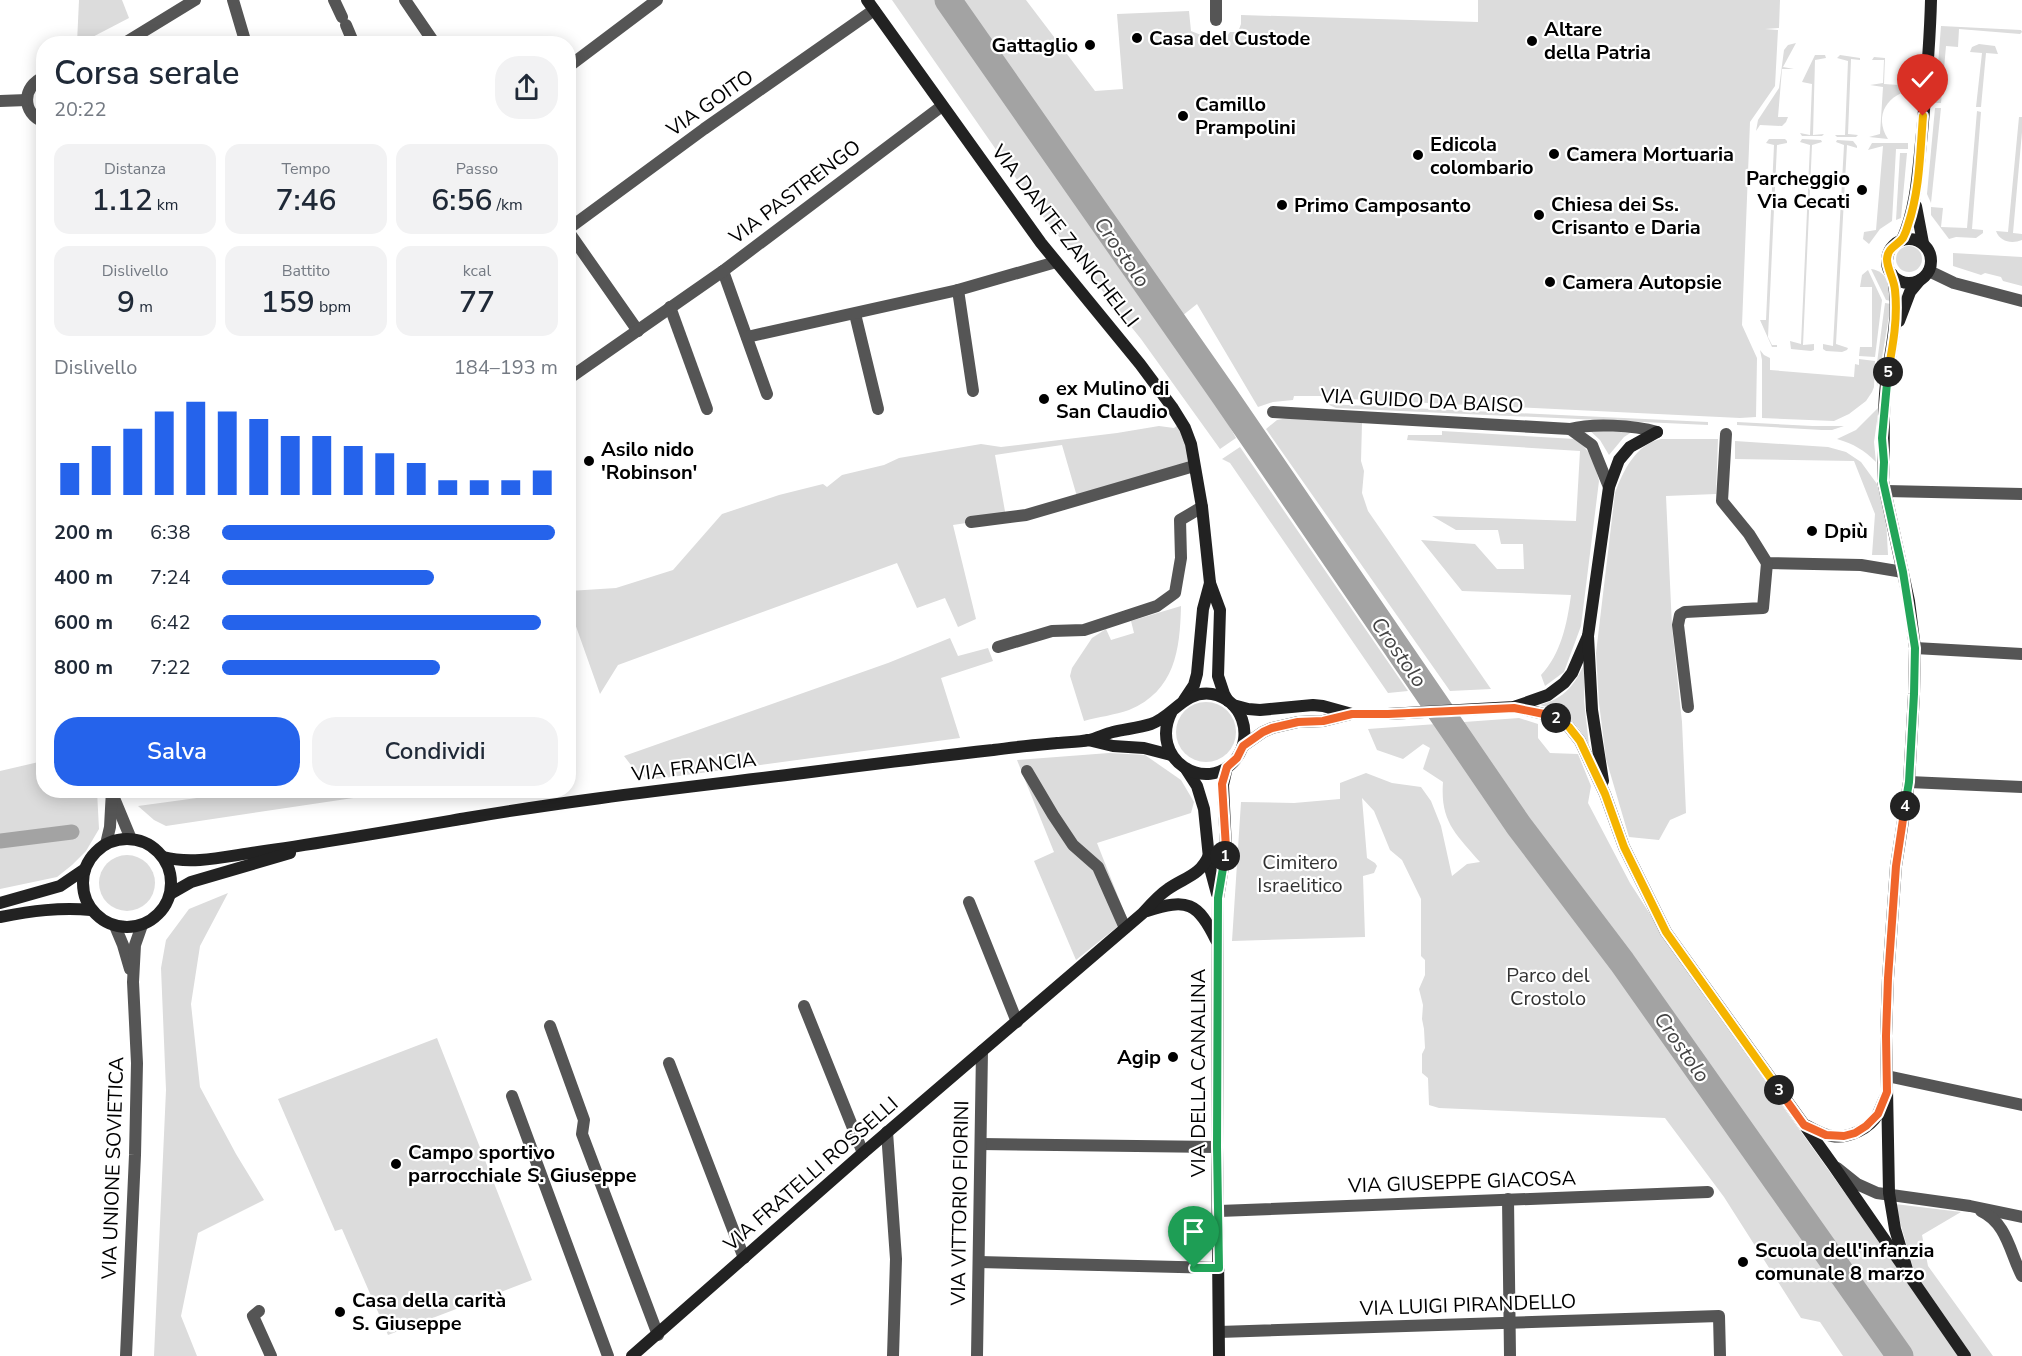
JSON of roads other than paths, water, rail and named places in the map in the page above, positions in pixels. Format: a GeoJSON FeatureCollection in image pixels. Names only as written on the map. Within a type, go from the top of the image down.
{"type":"FeatureCollection","features":[{"type":"Feature","properties":{"kind":"street"},"geometry":{"type":"LineString","coordinates":[[136,36],[195,0]]}},
{"type":"Feature","properties":{"kind":"street"},"geometry":{"type":"LineString","coordinates":[[233,0],[244,36]]}},
{"type":"Feature","properties":{"kind":"street"},"geometry":{"type":"LineString","coordinates":[[334,0],[351,36]]}},
{"type":"Feature","properties":{"kind":"street"},"geometry":{"type":"LineString","coordinates":[[405,0],[430,36]]}},
{"type":"Feature","properties":{"kind":"street"},"geometry":{"type":"LineString","coordinates":[[576,60],[657,0]]}},
{"type":"Feature","properties":{"kind":"street"},"geometry":{"type":"LineString","coordinates":[[1216,0],[1216,20]]}},
{"type":"Feature","properties":{"kind":"street"},"geometry":{"type":"LineString","coordinates":[[1902,240],[1915,200],[1931,0]]}},
{"type":"Feature","properties":{"kind":"street","name":"VIA DANTE ZANICHELLI"},"geometry":{"type":"LineString","coordinates":[[871,5],[1056,262],[1140,364],[1185,428],[1191,444],[1202,507],[1210,583]]}},
{"type":"Feature","properties":{"kind":"street","name":"VIA GOITO"},"geometry":{"type":"LineString","coordinates":[[576,224],[871,5]]}},
{"type":"Feature","properties":{"kind":"street"},"geometry":{"type":"LineString","coordinates":[[36,81],[31,86],[27,100],[32,114],[36,117]]}},
{"type":"Feature","properties":{"kind":"street"},"geometry":{"type":"LineString","coordinates":[[0,101],[27,100]]}},
{"type":"Feature","properties":{"kind":"street","name":"VIA PASTRENGO"},"geometry":{"type":"LineString","coordinates":[[576,374],[723,271],[942,106]]}},
{"type":"Feature","properties":{"kind":"street"},"geometry":{"type":"LineString","coordinates":[[1915,200],[1923,243]]}},
{"type":"Feature","properties":{"kind":"street"},"geometry":{"type":"LineString","coordinates":[[1895,332],[1908,297],[1929,271],[1931,256],[1929,250],[1923,243],[1912,238],[1894,245],[1887,257],[1895,289],[1895,332],[1886,385],[1882,438],[1883,481],[1903,572],[1915,648],[1909,782],[1896,866],[1888,978],[1889,1193],[1895,1229],[1908,1273]]}},
{"type":"Feature","properties":{"kind":"street"},"geometry":{"type":"LineString","coordinates":[[576,241],[639,331]]}},
{"type":"Feature","properties":{"kind":"street"},"geometry":{"type":"LineString","coordinates":[[747,337],[958,290],[1056,262]]}},
{"type":"Feature","properties":{"kind":"street"},"geometry":{"type":"LineString","coordinates":[[723,271],[767,394]]}},
{"type":"Feature","properties":{"kind":"street"},"geometry":{"type":"LineString","coordinates":[[1929,271],[1954,282],[2022,301]]}},
{"type":"Feature","properties":{"kind":"street"},"geometry":{"type":"LineString","coordinates":[[1892,274],[1906,283],[1920,280]]}},
{"type":"Feature","properties":{"kind":"street"},"geometry":{"type":"LineString","coordinates":[[958,290],[973,391]]}},
{"type":"Feature","properties":{"kind":"street"},"geometry":{"type":"LineString","coordinates":[[670,308],[707,409]]}},
{"type":"Feature","properties":{"kind":"street"},"geometry":{"type":"LineString","coordinates":[[855,314],[878,409]]}},
{"type":"Feature","properties":{"kind":"street","name":"VIA GUIDO DA BAISO"},"geometry":{"type":"LineString","coordinates":[[1273,412],[1569,429],[1585,425],[1646,428],[1657,432],[1630,447],[1619,460],[1609,488]]}},
{"type":"Feature","properties":{"kind":"street"},"geometry":{"type":"LineString","coordinates":[[1569,429],[1592,445],[1609,488],[1588,636],[1592,710],[1605,794]]}},
{"type":"Feature","properties":{"kind":"street"},"geometry":{"type":"LineString","coordinates":[[1688,707],[1678,626],[1680,615],[1685,612],[1763,608],[1767,563],[1749,534],[1722,501],[1726,434]]}},
{"type":"Feature","properties":{"kind":"street"},"geometry":{"type":"LineString","coordinates":[[971,522],[1026,515],[1194,466]]}},
{"type":"Feature","properties":{"kind":"street"},"geometry":{"type":"LineString","coordinates":[[1886,491],[2022,494]]}},
{"type":"Feature","properties":{"kind":"street"},"geometry":{"type":"LineString","coordinates":[[998,647],[1052,631],[1084,630],[1157,606],[1175,593],[1181,558],[1180,520],[1202,507]]}},
{"type":"Feature","properties":{"kind":"street"},"geometry":{"type":"LineString","coordinates":[[1767,563],[1862,565],[1903,572]]}},
{"type":"Feature","properties":{"kind":"street"},"geometry":{"type":"LineString","coordinates":[[1184,700],[1194,685],[1197,674],[1203,609],[1210,583]]}},
{"type":"Feature","properties":{"kind":"street"},"geometry":{"type":"LineString","coordinates":[[1172,711],[1165,736],[1171,754],[1186,769],[1207,774],[1227,767],[1237,758],[1243,746],[1245,728],[1243,720],[1230,703],[1218,676],[1220,610],[1210,583]]}},
{"type":"Feature","properties":{"kind":"street"},"geometry":{"type":"LineString","coordinates":[[1514,708],[1548,695],[1564,683],[1572,673],[1588,636]]}},
{"type":"Feature","properties":{"kind":"street"},"geometry":{"type":"LineString","coordinates":[[1915,648],[2022,654]]}},
{"type":"Feature","properties":{"kind":"street"},"geometry":{"type":"LineString","coordinates":[[1184,700],[1201,694],[1220,696],[1230,703],[1248,709],[1260,710],[1300,705],[1323,706],[1352,714]]}},
{"type":"Feature","properties":{"kind":"street","name":"VIA FRANCIA"},"geometry":{"type":"LineString","coordinates":[[131,839],[149,845],[163,858],[187,861],[307,846],[540,806],[996,749],[1088,740],[1150,724],[1172,711],[1184,700]]}},
{"type":"Feature","properties":{"kind":"street"},"geometry":{"type":"LineString","coordinates":[[1243,746],[1263,732],[1278,726],[1323,721],[1352,714],[1514,708],[1544,714],[1569,727],[1580,741],[1605,794],[1624,847],[1666,932],[1833,1165],[1965,1356]]}},
{"type":"Feature","properties":{"kind":"street","name":"VIA FRANCIA"},"geometry":{"type":"LineString","coordinates":[[1088,740],[1171,754]]}},
{"type":"Feature","properties":{"kind":"street","name":"VIA DELLA CANALINA"},"geometry":{"type":"LineString","coordinates":[[1219,1356],[1217,944],[1218,898],[1226,848],[1222,784],[1227,767]]}},
{"type":"Feature","properties":{"kind":"street","name":"VIA DELLA CANALINA"},"geometry":{"type":"LineString","coordinates":[[1186,769],[1197,786],[1204,810],[1210,868],[1218,898]]}},
{"type":"Feature","properties":{"kind":"street"},"geometry":{"type":"LineString","coordinates":[[1027,771],[1073,845],[1098,867],[1125,928]]}},
{"type":"Feature","properties":{"kind":"street"},"geometry":{"type":"LineString","coordinates":[[1909,782],[2022,787]]}},
{"type":"Feature","properties":{"kind":"street"},"geometry":{"type":"LineString","coordinates":[[106,844],[112,798]]}},
{"type":"Feature","properties":{"kind":"street"},"geometry":{"type":"LineString","coordinates":[[115,798],[131,839],[118,840],[97,850],[85,869],[83,883],[85,897],[92,910],[102,920],[115,926],[142,925]]}},
{"type":"Feature","properties":{"kind":"street","name":"VIA FRANCIA"},"geometry":{"type":"LineString","coordinates":[[142,925],[154,918],[164,907],[170,894],[191,882],[275,858],[307,846]]}},
{"type":"Feature","properties":{"kind":"street","name":"VIA FRATELLI ROSSELLI"},"geometry":{"type":"LineString","coordinates":[[632,1356],[1166,891],[1198,872],[1209,855]]}},
{"type":"Feature","properties":{"kind":"street"},"geometry":{"type":"LineString","coordinates":[[163,858],[170,875],[170,894]]}},
{"type":"Feature","properties":{"kind":"street"},"geometry":{"type":"LineString","coordinates":[[0,903],[60,886],[85,869]]}},
{"type":"Feature","properties":{"kind":"street"},"geometry":{"type":"LineString","coordinates":[[969,902],[1017,1022]]}},
{"type":"Feature","properties":{"kind":"street","name":"VIA FRATELLI ROSSELLI"},"geometry":{"type":"LineString","coordinates":[[1143,913],[1176,904],[1192,908],[1204,916],[1217,944]]}},
{"type":"Feature","properties":{"kind":"street"},"geometry":{"type":"LineString","coordinates":[[0,917],[67,908],[92,910]]}},
{"type":"Feature","properties":{"kind":"street","name":"VIA UNIONE SOVIETICA"},"geometry":{"type":"LineString","coordinates":[[126,1356],[136,1120],[137,1063],[133,982],[135,945],[142,925]]}},
{"type":"Feature","properties":{"kind":"street","name":"VIA UNIONE SOVIETICA"},"geometry":{"type":"LineString","coordinates":[[115,926],[123,945],[133,982]]}},
{"type":"Feature","properties":{"kind":"street"},"geometry":{"type":"LineString","coordinates":[[804,1006],[863,1153]]}},
{"type":"Feature","properties":{"kind":"street"},"geometry":{"type":"LineString","coordinates":[[549,1026],[584,1120],[582,1134],[658,1335]]}},
{"type":"Feature","properties":{"kind":"street","name":"VIA VITTORIO FIORINI"},"geometry":{"type":"LineString","coordinates":[[977,1356],[982,1052]]}},
{"type":"Feature","properties":{"kind":"street"},"geometry":{"type":"LineString","coordinates":[[669,1063],[744,1258]]}},
{"type":"Feature","properties":{"kind":"street"},"geometry":{"type":"LineString","coordinates":[[1887,1076],[2022,1105]]}},
{"type":"Feature","properties":{"kind":"street"},"geometry":{"type":"LineString","coordinates":[[1804,1125],[1835,1137],[1855,1133],[1878,1114],[1887,1092]]}},
{"type":"Feature","properties":{"kind":"street"},"geometry":{"type":"LineString","coordinates":[[512,1096],[608,1356]]}},
{"type":"Feature","properties":{"kind":"street"},"geometry":{"type":"LineString","coordinates":[[887,1132],[896,1259],[894,1356]]}},
{"type":"Feature","properties":{"kind":"street"},"geometry":{"type":"LineString","coordinates":[[981,1144],[1217,1147]]}},
{"type":"Feature","properties":{"kind":"street"},"geometry":{"type":"LineString","coordinates":[[1833,1165],[1868,1190],[1970,1206],[2022,1217]]}},
{"type":"Feature","properties":{"kind":"street","name":"VIA GIUSEPPE GIACOSA"},"geometry":{"type":"LineString","coordinates":[[1218,1211],[1708,1192]]}},
{"type":"Feature","properties":{"kind":"street"},"geometry":{"type":"LineString","coordinates":[[1508,1199],[1510,1356]]}},
{"type":"Feature","properties":{"kind":"street"},"geometry":{"type":"LineString","coordinates":[[1970,1206],[1991,1215],[1999,1225],[2022,1276]]}},
{"type":"Feature","properties":{"kind":"street"},"geometry":{"type":"LineString","coordinates":[[980,1262],[1219,1268]]}},
{"type":"Feature","properties":{"kind":"street"},"geometry":{"type":"LineString","coordinates":[[259,1311],[253,1316],[271,1356]]}},
{"type":"Feature","properties":{"kind":"street","name":"VIA LUIGI PIRANDELLO"},"geometry":{"type":"LineString","coordinates":[[1219,1332],[1719,1316],[1720,1356]]}},
{"type":"Feature","properties":{"kind":"waterway","name":"Crostolo"},"geometry":{"type":"LineString","coordinates":[[948,0],[1224,395],[1519,826],[1622,962],[1900,1356]]}},
{"type":"Feature","properties":{"kind":"waterway"},"geometry":{"type":"LineString","coordinates":[[0,841],[72,832]]}},
{"type":"Feature","properties":{"kind":"place","name":"Casa del Custode"},"geometry":{"type":"Point","coordinates":[1137,38]}},
{"type":"Feature","properties":{"kind":"place","name":"Altare della Patria"},"geometry":{"type":"Point","coordinates":[1532,41]}},
{"type":"Feature","properties":{"kind":"place","name":"Gattaglio"},"geometry":{"type":"Point","coordinates":[1090,45]}},
{"type":"Feature","properties":{"kind":"place","name":"Camillo Prampolini"},"geometry":{"type":"Point","coordinates":[1183,116]}},
{"type":"Feature","properties":{"kind":"place","name":"Camera Mortuaria"},"geometry":{"type":"Point","coordinates":[1554,154]}},
{"type":"Feature","properties":{"kind":"place","name":"Edicola colombario"},"geometry":{"type":"Point","coordinates":[1418,155]}},
{"type":"Feature","properties":{"kind":"place","name":"Parcheggio Via Cecati"},"geometry":{"type":"Point","coordinates":[1862,190]}},
{"type":"Feature","properties":{"kind":"place","name":"Primo Camposanto"},"geometry":{"type":"Point","coordinates":[1282,205]}},
{"type":"Feature","properties":{"kind":"place","name":"Chiesa dei Ss. Crisanto e Daria"},"geometry":{"type":"Point","coordinates":[1539,215]}},
{"type":"Feature","properties":{"kind":"place","name":"Camera Autopsie"},"geometry":{"type":"Point","coordinates":[1550,282]}},
{"type":"Feature","properties":{"kind":"place","name":"ex Mulino di San Claudio"},"geometry":{"type":"Point","coordinates":[1044,399]}},
{"type":"Feature","properties":{"kind":"place","name":"Asilo nido 'Robinson'"},"geometry":{"type":"Point","coordinates":[589,461]}},
{"type":"Feature","properties":{"kind":"place","name":"Dpiù"},"geometry":{"type":"Point","coordinates":[1812,531]}},
{"type":"Feature","properties":{"kind":"place","name":"Agip"},"geometry":{"type":"Point","coordinates":[1173,1057]}},
{"type":"Feature","properties":{"kind":"place","name":"Campo sportivo parrocchiale S. Giuseppe"},"geometry":{"type":"Point","coordinates":[396,1164]}},
{"type":"Feature","properties":{"kind":"place","name":"Scuola dell'infanzia comunale 8 marzo"},"geometry":{"type":"Point","coordinates":[1743,1262]}},
{"type":"Feature","properties":{"kind":"place","name":"Casa della carità S. Giuseppe"},"geometry":{"type":"Point","coordinates":[340,1312]}},
{"type":"Feature","properties":{"kind":"park label","name":"Cimitero Israelitico"},"geometry":{"type":"Point","coordinates":[1300,874]}},
{"type":"Feature","properties":{"kind":"park label","name":"Parco del Crostolo"},"geometry":{"type":"Point","coordinates":[1548,986]}}]}
